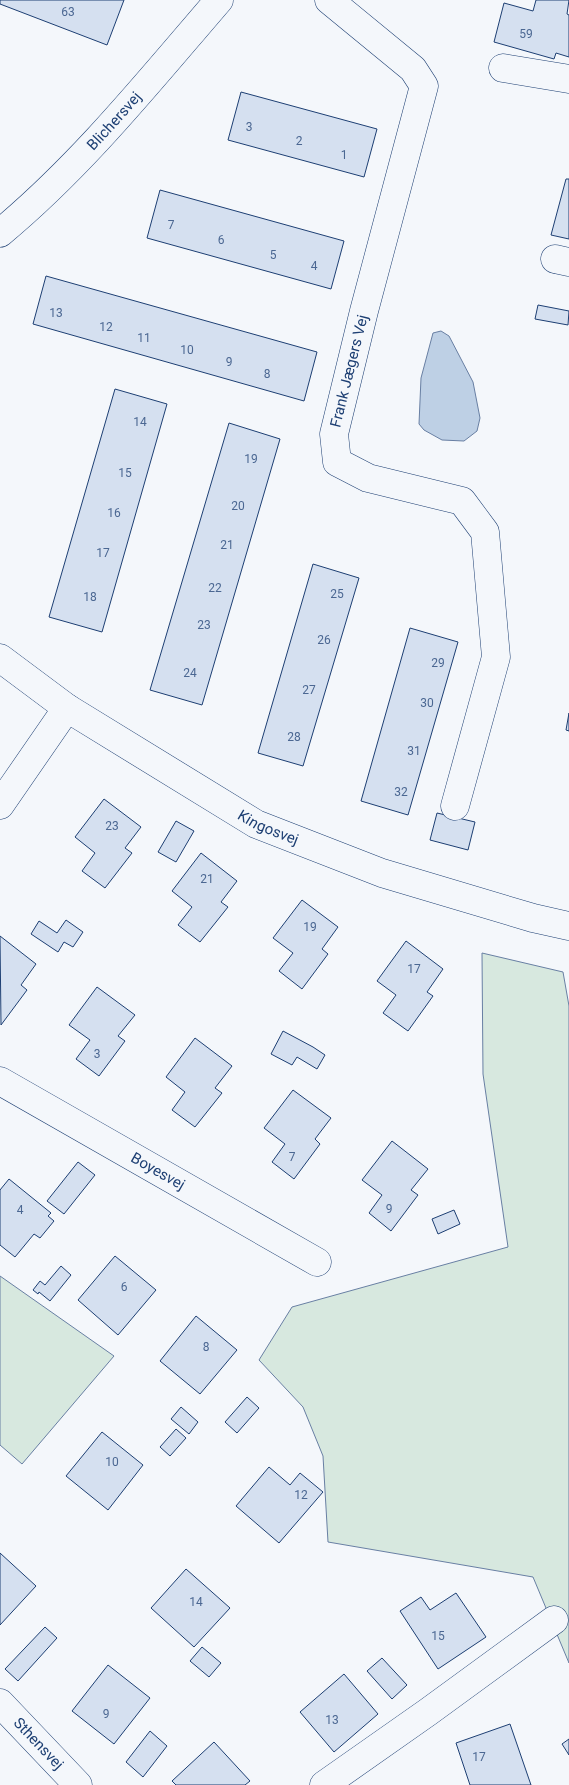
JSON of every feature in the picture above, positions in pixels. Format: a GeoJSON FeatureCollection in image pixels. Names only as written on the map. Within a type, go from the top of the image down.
{"type":"FeatureCollection","features":[{"type":"Feature","properties":{"kind":"street","name":"Blichersvej"},"geometry":{"type":"LineString","coordinates":[[0,233],[30,209],[113,122],[219,0]]}},
{"type":"Feature","properties":{"kind":"street","name":"Frank Jægers Vej"},"geometry":{"type":"LineString","coordinates":[[329,0],[413,69],[424,86],[364,311],[334,434],[337,462],[368,478],[462,501],[485,532],[496,658],[455,806]]}},
{"type":"Feature","properties":{"kind":"street"},"geometry":{"type":"LineString","coordinates":[[503,68],[569,79]]}},
{"type":"Feature","properties":{"kind":"street","name":"Kingosvej"},"geometry":{"type":"LineString","coordinates":[[0,658],[67,708],[256,824],[382,874],[533,918],[569,926]]}},
{"type":"Feature","properties":{"kind":"street"},"geometry":{"type":"LineString","coordinates":[[0,805],[67,708]]}},
{"type":"Feature","properties":{"kind":"street","name":"Boyesvej"},"geometry":{"type":"LineString","coordinates":[[0,1081],[317,1262]]}},
{"type":"Feature","properties":{"kind":"street"},"geometry":{"type":"LineString","coordinates":[[324,1785],[554,1620]]}},
{"type":"Feature","properties":{"kind":"street","name":"Sthensvej"},"geometry":{"type":"LineString","coordinates":[[0,1703],[78,1785]]}},
{"type":"Feature","properties":{"kind":"shaded area"},"geometry":{"type":"Polygon","coordinates":[[[482,953],[563,972],[569,1006],[569,1663],[533,1577],[328,1542],[323,1456],[303,1407],[259,1360],[292,1307],[508,1247],[483,1074],[482,953]]]}},
{"type":"Feature","properties":{"kind":"shaded area"},"geometry":{"type":"Polygon","coordinates":[[[0,1276],[114,1356],[22,1464],[0,1445],[0,1276]]]}},
{"type":"Feature","properties":{"kind":"water"},"geometry":{"type":"Polygon","coordinates":[[[441,331],[449,336],[473,382],[480,418],[477,431],[464,441],[442,440],[424,430],[419,424],[421,378],[433,333],[441,331]]]}},
{"type":"Feature","properties":{"kind":"building"},"geometry":{"type":"Polygon","coordinates":[[[0,0],[124,0],[107,45],[0,4],[0,0]]]}},
{"type":"Feature","properties":{"kind":"building"},"geometry":{"type":"Polygon","coordinates":[[[536,0],[569,0],[567,14],[569,15],[569,57],[556,53],[554,59],[494,42],[504,3],[533,11],[536,0]]]}},
{"type":"Feature","properties":{"kind":"building"},"geometry":{"type":"Polygon","coordinates":[[[241,92],[377,129],[364,177],[228,140],[241,92]]]}},
{"type":"Feature","properties":{"kind":"building"},"geometry":{"type":"Polygon","coordinates":[[[566,179],[569,179],[569,239],[551,235],[566,179]]]}},
{"type":"Feature","properties":{"kind":"building"},"geometry":{"type":"Polygon","coordinates":[[[160,190],[344,241],[331,289],[147,238],[160,190]]]}},
{"type":"Feature","properties":{"kind":"building"},"geometry":{"type":"Polygon","coordinates":[[[46,276],[317,352],[304,401],[33,324],[46,276]]]}},
{"type":"Feature","properties":{"kind":"building"},"geometry":{"type":"Polygon","coordinates":[[[538,305],[569,311],[568,325],[535,319],[538,305]]]}},
{"type":"Feature","properties":{"kind":"building"},"geometry":{"type":"Polygon","coordinates":[[[115,389],[167,404],[102,632],[49,617],[115,389]]]}},
{"type":"Feature","properties":{"kind":"building"},"geometry":{"type":"Polygon","coordinates":[[[229,423],[280,439],[202,705],[150,690],[229,423]]]}},
{"type":"Feature","properties":{"kind":"building"},"geometry":{"type":"Polygon","coordinates":[[[313,564],[359,578],[303,766],[258,753],[313,564]]]}},
{"type":"Feature","properties":{"kind":"building"},"geometry":{"type":"Polygon","coordinates":[[[410,628],[458,642],[408,815],[361,801],[410,628]]]}},
{"type":"Feature","properties":{"kind":"building"},"geometry":{"type":"Polygon","coordinates":[[[569,713],[569,731],[566,730],[569,713]]]}},
{"type":"Feature","properties":{"kind":"building"},"geometry":{"type":"Polygon","coordinates":[[[104,799],[141,827],[125,848],[132,853],[105,888],[82,871],[95,853],[75,837],[104,799]]]}},
{"type":"Feature","properties":{"kind":"building"},"geometry":{"type":"Polygon","coordinates":[[[437,813],[475,822],[468,850],[430,840],[437,813]]]}},
{"type":"Feature","properties":{"kind":"building"},"geometry":{"type":"Polygon","coordinates":[[[176,821],[194,831],[176,862],[158,852],[176,821]]]}},
{"type":"Feature","properties":{"kind":"building"},"geometry":{"type":"Polygon","coordinates":[[[201,853],[237,881],[221,902],[228,907],[200,942],[178,925],[192,907],[172,891],[201,853]]]}},
{"type":"Feature","properties":{"kind":"building"},"geometry":{"type":"Polygon","coordinates":[[[302,900],[338,927],[322,949],[328,954],[302,989],[279,971],[293,953],[273,938],[302,900]]]}},
{"type":"Feature","properties":{"kind":"building"},"geometry":{"type":"Polygon","coordinates":[[[66,920],[83,932],[73,947],[64,942],[58,952],[31,934],[39,921],[57,933],[66,920]]]}},
{"type":"Feature","properties":{"kind":"building"},"geometry":{"type":"Polygon","coordinates":[[[0,936],[36,964],[21,985],[27,990],[1,1025],[0,936]]]}},
{"type":"Feature","properties":{"kind":"building"},"geometry":{"type":"Polygon","coordinates":[[[406,941],[443,969],[427,992],[433,996],[408,1031],[383,1013],[396,995],[377,981],[406,941]]]}},
{"type":"Feature","properties":{"kind":"building"},"geometry":{"type":"Polygon","coordinates":[[[97,987],[135,1015],[118,1036],[125,1041],[99,1076],[76,1059],[90,1040],[69,1025],[97,987]]]}},
{"type":"Feature","properties":{"kind":"building"},"geometry":{"type":"Polygon","coordinates":[[[283,1031],[325,1055],[317,1069],[297,1057],[292,1065],[271,1054],[283,1031]]]}},
{"type":"Feature","properties":{"kind":"building"},"geometry":{"type":"Polygon","coordinates":[[[195,1038],[232,1066],[215,1088],[222,1093],[195,1127],[172,1110],[185,1092],[166,1077],[195,1038]]]}},
{"type":"Feature","properties":{"kind":"building"},"geometry":{"type":"Polygon","coordinates":[[[293,1090],[331,1118],[315,1139],[320,1144],[294,1179],[272,1162],[285,1144],[264,1128],[293,1090]]]}},
{"type":"Feature","properties":{"kind":"building"},"geometry":{"type":"Polygon","coordinates":[[[392,1141],[428,1169],[411,1190],[418,1195],[391,1231],[369,1213],[382,1195],[362,1180],[392,1141]]]}},
{"type":"Feature","properties":{"kind":"building"},"geometry":{"type":"Polygon","coordinates":[[[78,1162],[95,1175],[64,1214],[47,1201],[78,1162]]]}},
{"type":"Feature","properties":{"kind":"building"},"geometry":{"type":"Polygon","coordinates":[[[9,1179],[51,1213],[48,1216],[54,1221],[40,1238],[34,1234],[15,1257],[0,1245],[0,1190],[9,1179]]]}},
{"type":"Feature","properties":{"kind":"building"},"geometry":{"type":"Polygon","coordinates":[[[454,1210],[460,1224],[438,1234],[432,1219],[454,1210]]]}},
{"type":"Feature","properties":{"kind":"building"},"geometry":{"type":"Polygon","coordinates":[[[115,1256],[156,1290],[118,1335],[78,1300],[115,1256]]]}},
{"type":"Feature","properties":{"kind":"building"},"geometry":{"type":"Polygon","coordinates":[[[61,1266],[71,1275],[50,1301],[39,1292],[38,1294],[33,1290],[40,1281],[45,1285],[61,1266]]]}},
{"type":"Feature","properties":{"kind":"building"},"geometry":{"type":"Polygon","coordinates":[[[196,1316],[237,1350],[200,1394],[160,1361],[196,1316]]]}},
{"type":"Feature","properties":{"kind":"building"},"geometry":{"type":"Polygon","coordinates":[[[247,1397],[259,1408],[237,1433],[225,1422],[247,1397]]]}},
{"type":"Feature","properties":{"kind":"building"},"geometry":{"type":"Polygon","coordinates":[[[181,1407],[198,1422],[189,1434],[171,1419],[181,1407]]]}},
{"type":"Feature","properties":{"kind":"building"},"geometry":{"type":"Polygon","coordinates":[[[176,1429],[186,1438],[170,1456],[160,1447],[176,1429]]]}},
{"type":"Feature","properties":{"kind":"building"},"geometry":{"type":"Polygon","coordinates":[[[102,1432],[143,1465],[108,1510],[66,1476],[102,1432]]]}},
{"type":"Feature","properties":{"kind":"building"},"geometry":{"type":"Polygon","coordinates":[[[269,1467],[290,1485],[300,1473],[323,1492],[279,1543],[236,1506],[269,1467]]]}},
{"type":"Feature","properties":{"kind":"building"},"geometry":{"type":"Polygon","coordinates":[[[0,1553],[36,1586],[0,1625],[0,1553]]]}},
{"type":"Feature","properties":{"kind":"building"},"geometry":{"type":"Polygon","coordinates":[[[186,1569],[230,1608],[194,1647],[151,1608],[186,1569]]]}},
{"type":"Feature","properties":{"kind":"building"},"geometry":{"type":"Polygon","coordinates":[[[456,1593],[486,1637],[438,1669],[400,1611],[421,1597],[430,1610],[456,1593]]]}},
{"type":"Feature","properties":{"kind":"building"},"geometry":{"type":"Polygon","coordinates":[[[45,1627],[57,1638],[18,1681],[5,1669],[45,1627]]]}},
{"type":"Feature","properties":{"kind":"building"},"geometry":{"type":"Polygon","coordinates":[[[202,1647],[221,1663],[209,1677],[190,1661],[202,1647]]]}},
{"type":"Feature","properties":{"kind":"building"},"geometry":{"type":"Polygon","coordinates":[[[382,1658],[407,1685],[392,1699],[367,1671],[382,1658]]]}},
{"type":"Feature","properties":{"kind":"building"},"geometry":{"type":"Polygon","coordinates":[[[108,1665],[150,1698],[114,1744],[72,1711],[108,1665]]]}},
{"type":"Feature","properties":{"kind":"building"},"geometry":{"type":"Polygon","coordinates":[[[344,1674],[378,1714],[334,1752],[300,1712],[344,1674]]]}},
{"type":"Feature","properties":{"kind":"building"},"geometry":{"type":"Polygon","coordinates":[[[510,1724],[531,1785],[470,1785],[456,1743],[510,1724]]]}},
{"type":"Feature","properties":{"kind":"building"},"geometry":{"type":"Polygon","coordinates":[[[150,1731],[167,1746],[143,1777],[126,1762],[150,1731]]]}},
{"type":"Feature","properties":{"kind":"building"},"geometry":{"type":"Polygon","coordinates":[[[569,1739],[569,1755],[562,1744],[569,1739]]]}},
{"type":"Feature","properties":{"kind":"building"},"geometry":{"type":"Polygon","coordinates":[[[214,1742],[250,1781],[245,1785],[176,1785],[172,1781],[214,1742]]]}}]}
